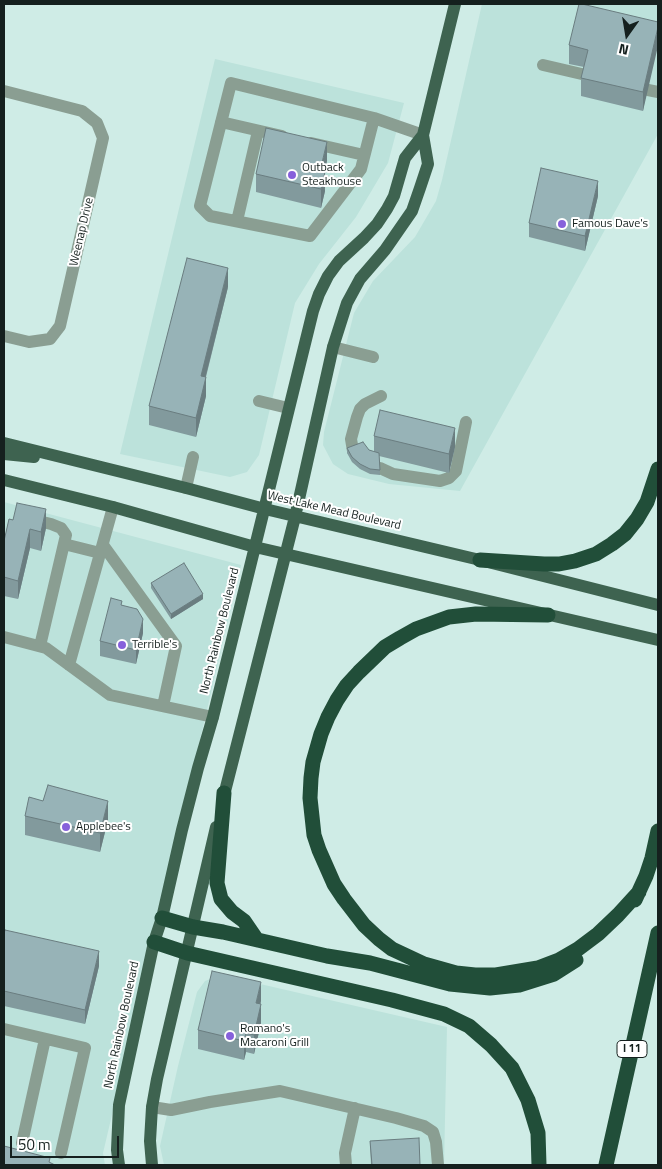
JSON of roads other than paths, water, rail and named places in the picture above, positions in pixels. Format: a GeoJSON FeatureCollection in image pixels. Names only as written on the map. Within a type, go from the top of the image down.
{"type":"FeatureCollection","features":[{"type":"Feature","properties":{"kind":"highway"},"geometry":{"type":"LineString","coordinates":[[480,560],[559,564],[596,554],[625,534],[637,519],[647,502],[658,469]]}},
{"type":"Feature","properties":{"kind":"highway"},"geometry":{"type":"LineString","coordinates":[[548,615],[476,614],[449,617],[416,629],[385,647],[372,659],[347,685],[337,700],[328,717],[317,748],[311,778],[310,798],[314,835],[334,884],[364,925],[392,949],[424,964],[456,973],[496,975],[538,968],[559,960],[598,934],[639,892]]}},
{"type":"Feature","properties":{"kind":"highway"},"geometry":{"type":"LineString","coordinates":[[224,794],[217,883],[221,899],[232,912],[244,921],[257,940]]}},
{"type":"Feature","properties":{"kind":"highway"},"geometry":{"type":"LineString","coordinates":[[162,918],[193,927],[327,956],[370,963],[450,984],[490,988],[519,986],[554,974],[590,952],[626,918],[646,876],[658,831]]}},
{"type":"Feature","properties":{"kind":"highway","name":"I 11"},"geometry":{"type":"LineString","coordinates":[[606,1165],[658,933]]}},
{"type":"Feature","properties":{"kind":"highway"},"geometry":{"type":"LineString","coordinates":[[154,942],[188,952],[392,1000],[444,1014],[468,1026],[492,1045],[512,1068],[528,1100],[538,1133],[540,1165]]}},
{"type":"Feature","properties":{"kind":"main road","name":"North Rainbow Boulevard"},"geometry":{"type":"LineString","coordinates":[[119,1165],[117,1150],[119,1106],[154,942],[162,918],[182,830],[213,717],[308,326],[319,294],[328,276],[339,261],[377,224],[394,196],[406,158],[423,135],[455,4]]}},
{"type":"Feature","properties":{"kind":"main road","name":"North Rainbow Boulevard"},"geometry":{"type":"LineString","coordinates":[[152,1165],[150,1141],[152,1107],[157,1079],[224,794],[295,516],[333,347],[347,303],[360,280],[385,250],[412,211],[428,164],[423,135]]}},
{"type":"Feature","properties":{"kind":"main road","name":"West Lake Mead Boulevard"},"geometry":{"type":"LineString","coordinates":[[4,443],[264,509],[480,560],[658,605]]}},
{"type":"Feature","properties":{"kind":"main road"},"geometry":{"type":"LineString","coordinates":[[4,454],[76,461]]}},
{"type":"Feature","properties":{"kind":"main road"},"geometry":{"type":"LineString","coordinates":[[4,480],[113,507],[255,547],[658,640]]}},
{"type":"Feature","properties":{"kind":"street"},"geometry":{"type":"LineString","coordinates":[[543,65],[586,75]]}},
{"type":"Feature","properties":{"kind":"street"},"geometry":{"type":"LineString","coordinates":[[374,118],[361,169],[310,236],[210,216],[200,206],[230,83],[374,118],[423,135]]}},
{"type":"Feature","properties":{"kind":"street","name":"Weenap Drive"},"geometry":{"type":"LineString","coordinates":[[4,91],[82,110],[97,124],[103,138],[60,326],[50,338],[29,342],[4,336]]}},
{"type":"Feature","properties":{"kind":"street"},"geometry":{"type":"LineString","coordinates":[[221,122],[364,155]]}},
{"type":"Feature","properties":{"kind":"street"},"geometry":{"type":"LineString","coordinates":[[237,221],[258,130]]}},
{"type":"Feature","properties":{"kind":"street"},"geometry":{"type":"LineString","coordinates":[[333,347],[373,357]]}},
{"type":"Feature","properties":{"kind":"street"},"geometry":{"type":"LineString","coordinates":[[353,451],[351,439],[360,409],[365,404],[381,396]]}},
{"type":"Feature","properties":{"kind":"street"},"geometry":{"type":"LineString","coordinates":[[259,401],[288,408]]}},
{"type":"Feature","properties":{"kind":"street"},"geometry":{"type":"LineString","coordinates":[[380,468],[392,474],[440,480],[449,478],[456,471],[466,422]]}},
{"type":"Feature","properties":{"kind":"street"},"geometry":{"type":"LineString","coordinates":[[186,488],[193,457]]}},
{"type":"Feature","properties":{"kind":"street"},"geometry":{"type":"LineString","coordinates":[[69,665],[113,507]]}},
{"type":"Feature","properties":{"kind":"street"},"geometry":{"type":"LineString","coordinates":[[14,519],[23,517],[51,524],[61,528],[66,535],[67,545],[43,647]]}},
{"type":"Feature","properties":{"kind":"street"},"geometry":{"type":"LineString","coordinates":[[67,545],[102,549],[176,646],[163,706]]}},
{"type":"Feature","properties":{"kind":"street"},"geometry":{"type":"LineString","coordinates":[[4,637],[43,647],[110,695],[213,717]]}},
{"type":"Feature","properties":{"kind":"street"},"geometry":{"type":"LineString","coordinates":[[4,1031],[46,1038],[85,1048],[61,1153]]}},
{"type":"Feature","properties":{"kind":"street"},"geometry":{"type":"LineString","coordinates":[[22,1143],[46,1038]]}},
{"type":"Feature","properties":{"kind":"street"},"geometry":{"type":"LineString","coordinates":[[152,1107],[171,1110],[280,1091],[424,1126],[433,1132],[438,1165]]}},
{"type":"Feature","properties":{"kind":"street"},"geometry":{"type":"LineString","coordinates":[[346,1165],[346,1153],[355,1108]]}},
{"type":"Feature","properties":{"kind":"place","name":"Outback Steakhouse"},"geometry":{"type":"Point","coordinates":[292,175]}},
{"type":"Feature","properties":{"kind":"place","name":"Famous Dave's"},"geometry":{"type":"Point","coordinates":[562,224]}},
{"type":"Feature","properties":{"kind":"place","name":"Terrible's"},"geometry":{"type":"Point","coordinates":[122,645]}},
{"type":"Feature","properties":{"kind":"place","name":"Applebee's"},"geometry":{"type":"Point","coordinates":[66,827]}},
{"type":"Feature","properties":{"kind":"place","name":"Romano's Macaroni Grill"},"geometry":{"type":"Point","coordinates":[230,1036]}}]}
